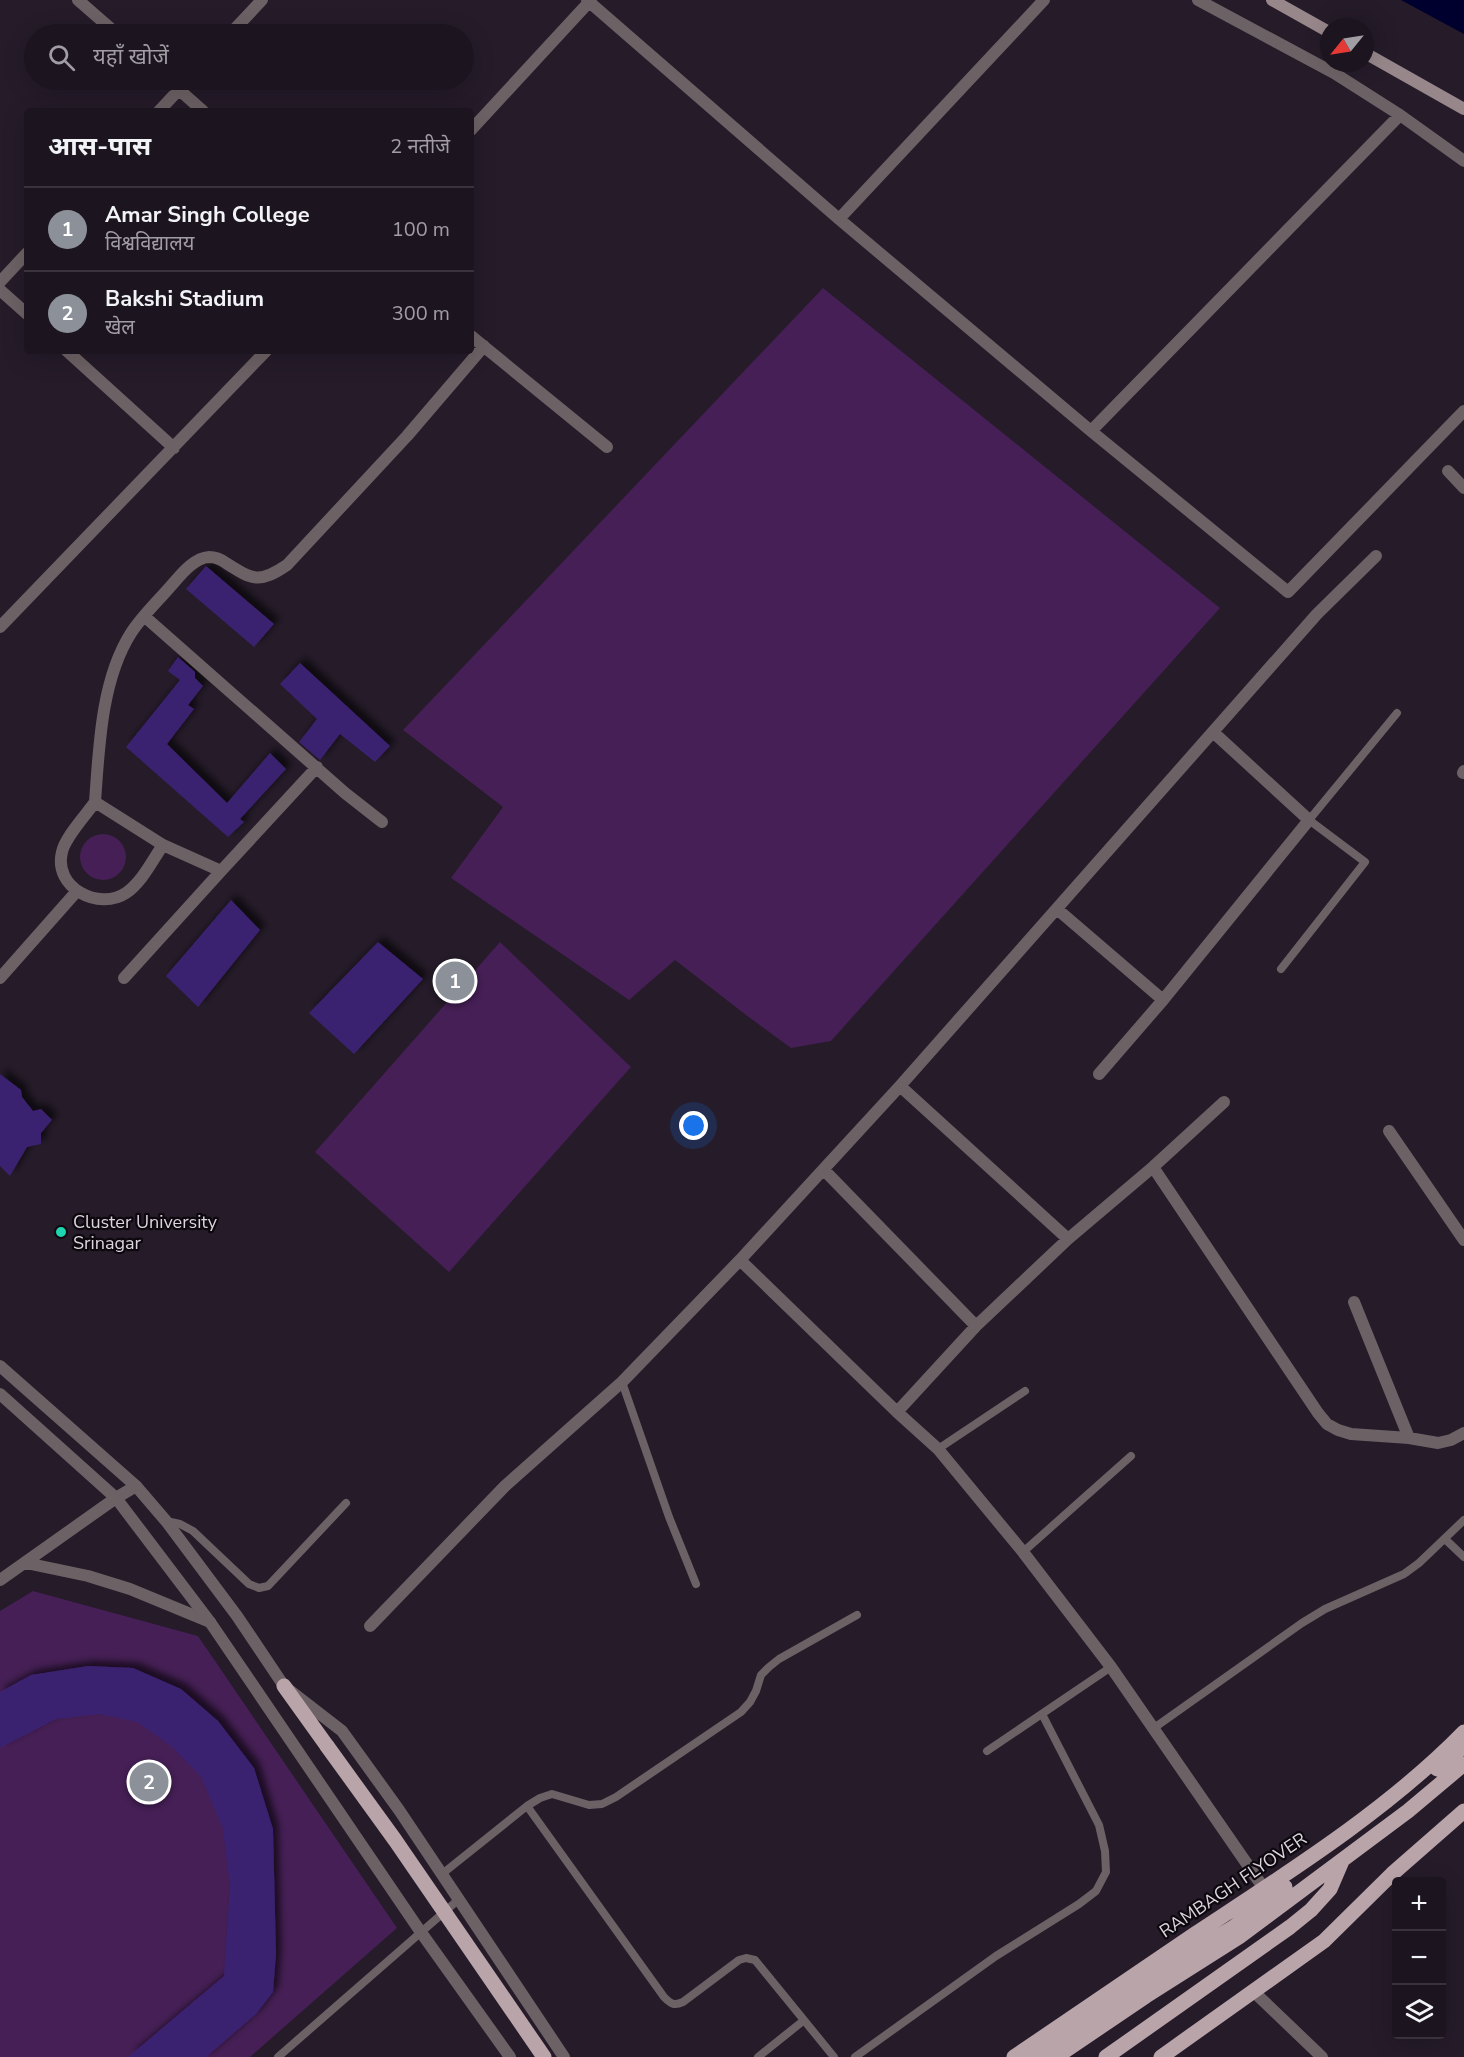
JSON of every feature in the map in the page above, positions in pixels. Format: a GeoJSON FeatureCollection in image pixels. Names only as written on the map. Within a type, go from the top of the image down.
{"type":"FeatureCollection","features":[{"type":"Feature","properties":{"kind":"main road"},"geometry":{"type":"LineString","coordinates":[[1272,0],[1320,27]]}},
{"type":"Feature","properties":{"kind":"main road"},"geometry":{"type":"LineString","coordinates":[[1374,58],[1464,109]]}},
{"type":"Feature","properties":{"kind":"main road"},"geometry":{"type":"LineString","coordinates":[[284,1686],[401,1849],[544,2057]]}},
{"type":"Feature","properties":{"kind":"main road","name":"RAMBAGH FLYOVER"},"geometry":{"type":"LineString","coordinates":[[1014,2057],[1197,1933],[1265,1890],[1391,1797],[1464,1732]]}},
{"type":"Feature","properties":{"kind":"main road"},"geometry":{"type":"LineString","coordinates":[[1035,2057],[1168,1967],[1234,1927],[1464,1746]]}},
{"type":"Feature","properties":{"kind":"main road"},"geometry":{"type":"LineString","coordinates":[[1056,2057],[1239,1937],[1408,1811],[1464,1764]]}},
{"type":"Feature","properties":{"kind":"main road"},"geometry":{"type":"LineString","coordinates":[[1161,2057],[1324,1941],[1392,1874],[1464,1811]]}},
{"type":"Feature","properties":{"kind":"main road"},"geometry":{"type":"LineString","coordinates":[[1106,2057],[1311,1910],[1330,1889],[1342,1861]]}},
{"type":"Feature","properties":{"kind":"street"},"geometry":{"type":"LineString","coordinates":[[78,0],[106,24]]}},
{"type":"Feature","properties":{"kind":"street"},"geometry":{"type":"LineString","coordinates":[[239,24],[262,0]]}},
{"type":"Feature","properties":{"kind":"street"},"geometry":{"type":"LineString","coordinates":[[839,219],[1044,0]]}},
{"type":"Feature","properties":{"kind":"street"},"geometry":{"type":"LineString","coordinates":[[1198,0],[1334,73],[1400,115],[1464,161]]}},
{"type":"Feature","properties":{"kind":"street"},"geometry":{"type":"LineString","coordinates":[[474,127],[589,1],[839,219],[1091,431],[1288,592],[1464,411]]}},
{"type":"Feature","properties":{"kind":"street"},"geometry":{"type":"LineString","coordinates":[[162,108],[179,90],[200,108]]}},
{"type":"Feature","properties":{"kind":"street"},"geometry":{"type":"LineString","coordinates":[[1091,431],[1400,115]]}},
{"type":"Feature","properties":{"kind":"street"},"geometry":{"type":"LineString","coordinates":[[0,282],[24,256]]}},
{"type":"Feature","properties":{"kind":"street"},"geometry":{"type":"LineString","coordinates":[[0,290],[24,311]]}},
{"type":"Feature","properties":{"kind":"street"},"geometry":{"type":"LineString","coordinates":[[474,338],[607,447]]}},
{"type":"Feature","properties":{"kind":"street"},"geometry":{"type":"LineString","coordinates":[[163,845],[137,882],[119,897],[108,901],[97,900],[77,891],[64,874],[60,864],[64,845],[95,802],[99,738],[117,660],[131,633],[185,570],[202,559],[211,557],[223,561],[249,577],[260,579],[274,574],[287,565],[407,436],[484,346]]}},
{"type":"Feature","properties":{"kind":"street"},"geometry":{"type":"LineString","coordinates":[[70,354],[174,448]]}},
{"type":"Feature","properties":{"kind":"street"},"geometry":{"type":"LineString","coordinates":[[0,627],[263,354]]}},
{"type":"Feature","properties":{"kind":"street"},"geometry":{"type":"LineString","coordinates":[[1448,471],[1464,488]]}},
{"type":"Feature","properties":{"kind":"street"},"geometry":{"type":"LineString","coordinates":[[370,1626],[506,1486],[622,1382],[740,1260],[900,1086],[1317,614],[1376,556]]}},
{"type":"Feature","properties":{"kind":"street"},"geometry":{"type":"LineString","coordinates":[[144,616],[345,793],[382,822]]}},
{"type":"Feature","properties":{"kind":"street"},"geometry":{"type":"LineString","coordinates":[[1099,1074],[1163,1000],[1309,820],[1213,732]]}},
{"type":"Feature","properties":{"kind":"street"},"geometry":{"type":"LineString","coordinates":[[124,978],[317,767]]}},
{"type":"Feature","properties":{"kind":"street"},"geometry":{"type":"LineString","coordinates":[[95,802],[163,845],[221,871]]}},
{"type":"Feature","properties":{"kind":"street"},"geometry":{"type":"LineString","coordinates":[[0,978],[77,891]]}},
{"type":"Feature","properties":{"kind":"street"},"geometry":{"type":"LineString","coordinates":[[1057,909],[1163,1000]]}},
{"type":"Feature","properties":{"kind":"street"},"geometry":{"type":"LineString","coordinates":[[900,1086],[1068,1239]]}},
{"type":"Feature","properties":{"kind":"street"},"geometry":{"type":"LineString","coordinates":[[897,1412],[976,1326],[1068,1239],[1153,1167],[1224,1102]]}},
{"type":"Feature","properties":{"kind":"street"},"geometry":{"type":"LineString","coordinates":[[1389,1131],[1464,1240]]}},
{"type":"Feature","properties":{"kind":"street"},"geometry":{"type":"LineString","coordinates":[[1153,1167],[1327,1424],[1338,1431],[1351,1434],[1409,1438],[1438,1443],[1451,1440],[1464,1433]]}},
{"type":"Feature","properties":{"kind":"street"},"geometry":{"type":"LineString","coordinates":[[824,1170],[976,1326]]}},
{"type":"Feature","properties":{"kind":"street"},"geometry":{"type":"LineString","coordinates":[[740,1260],[938,1449],[1023,1552],[1111,1667],[1265,1890]]}},
{"type":"Feature","properties":{"kind":"street"},"geometry":{"type":"LineString","coordinates":[[1354,1302],[1409,1438]]}},
{"type":"Feature","properties":{"kind":"street"},"geometry":{"type":"LineString","coordinates":[[0,1366],[136,1486],[166,1521],[237,1616],[284,1686],[342,1731],[399,1810],[564,2057]]}},
{"type":"Feature","properties":{"kind":"street"},"geometry":{"type":"LineString","coordinates":[[0,1394],[116,1498],[210,1622],[420,1931],[510,2057]]}},
{"type":"Feature","properties":{"kind":"street"},"geometry":{"type":"LineString","coordinates":[[0,1580],[136,1486]]}},
{"type":"Feature","properties":{"kind":"street"},"geometry":{"type":"LineString","coordinates":[[26,1563],[88,1576],[130,1589],[210,1622]]}},
{"type":"Feature","properties":{"kind":"street"},"geometry":{"type":"LineString","coordinates":[[1253,1991],[1322,2057]]}},
{"type":"Feature","properties":{"kind":"lane"},"geometry":{"type":"LineString","coordinates":[[1281,969],[1365,862],[1309,820],[1397,713]]}},
{"type":"Feature","properties":{"kind":"lane"},"geometry":{"type":"LineString","coordinates":[[622,1382],[669,1517],[696,1584]]}},
{"type":"Feature","properties":{"kind":"lane"},"geometry":{"type":"LineString","coordinates":[[938,1449],[1026,1391]]}},
{"type":"Feature","properties":{"kind":"lane"},"geometry":{"type":"LineString","coordinates":[[1023,1552],[1131,1456]]}},
{"type":"Feature","properties":{"kind":"lane"},"geometry":{"type":"LineString","coordinates":[[166,1521],[187,1527],[249,1584],[259,1588],[268,1586],[346,1503]]}},
{"type":"Feature","properties":{"kind":"lane"},"geometry":{"type":"LineString","coordinates":[[1155,1728],[1302,1623],[1325,1609],[1404,1574],[1464,1520]]}},
{"type":"Feature","properties":{"kind":"lane"},"geometry":{"type":"LineString","coordinates":[[1445,1539],[1464,1557]]}},
{"type":"Feature","properties":{"kind":"lane"},"geometry":{"type":"LineString","coordinates":[[442,1874],[540,1798],[552,1794],[589,1805],[602,1804],[616,1797],[741,1712],[753,1696],[761,1675],[779,1659],[856,1615]]}},
{"type":"Feature","properties":{"kind":"lane"},"geometry":{"type":"LineString","coordinates":[[987,1751],[1111,1667]]}},
{"type":"Feature","properties":{"kind":"lane"},"geometry":{"type":"LineString","coordinates":[[855,2057],[996,1956],[1096,1891],[1106,1872],[1105,1851],[1099,1825],[1042,1714]]}},
{"type":"Feature","properties":{"kind":"lane"},"geometry":{"type":"LineString","coordinates":[[527,1806],[670,2003],[676,2005],[683,2002],[739,1960],[746,1958],[755,1960],[834,2057]]}},
{"type":"Feature","properties":{"kind":"lane"},"geometry":{"type":"LineString","coordinates":[[278,2057],[458,1900]]}},
{"type":"Feature","properties":{"kind":"lane"},"geometry":{"type":"LineString","coordinates":[[758,2057],[803,2020]]}},
{"type":"Feature","properties":{"kind":"shaded area"},"geometry":{"type":"Polygon","coordinates":[[[823,288],[1220,608],[831,1041],[791,1048],[675,960],[629,1000],[451,878],[503,807],[403,730],[823,288]]]}},
{"type":"Feature","properties":{"kind":"shaded area"},"geometry":{"type":"Polygon","coordinates":[[[103,834],[119,841],[126,857],[119,873],[103,880],[87,873],[80,857],[87,841],[103,834]]]}},
{"type":"Feature","properties":{"kind":"shaded area"},"geometry":{"type":"Polygon","coordinates":[[[500,942],[631,1067],[449,1272],[315,1152],[500,942]]]}},
{"type":"Feature","properties":{"kind":"shaded area"},"geometry":{"type":"Polygon","coordinates":[[[33,1591],[198,1636],[397,1928],[250,2057],[0,2057],[0,1611],[33,1591]]]}},
{"type":"Feature","properties":{"kind":"water"},"geometry":{"type":"Polygon","coordinates":[[[1401,0],[1464,0],[1464,34],[1401,0]]]}},
{"type":"Feature","properties":{"kind":"building"},"geometry":{"type":"Polygon","coordinates":[[[206,566],[274,624],[254,647],[186,589],[206,566]]]}},
{"type":"Feature","properties":{"kind":"building"},"geometry":{"type":"Polygon","coordinates":[[[178,657],[195,672],[195,678],[203,686],[188,705],[194,709],[167,744],[227,803],[270,753],[286,769],[240,819],[244,822],[228,837],[126,747],[180,680],[168,671],[178,657]]]}},
{"type":"Feature","properties":{"kind":"building"},"geometry":{"type":"Polygon","coordinates":[[[300,663],[390,746],[375,762],[340,734],[320,760],[299,742],[317,719],[280,684],[300,663]]]}},
{"type":"Feature","properties":{"kind":"building"},"geometry":{"type":"Polygon","coordinates":[[[231,900],[260,930],[198,1007],[166,976],[231,900]]]}},
{"type":"Feature","properties":{"kind":"building"},"geometry":{"type":"Polygon","coordinates":[[[378,942],[423,979],[354,1054],[309,1013],[378,942]]]}},
{"type":"Feature","properties":{"kind":"building"},"geometry":{"type":"Polygon","coordinates":[[[0,1074],[21,1090],[22,1097],[33,1111],[41,1109],[52,1120],[41,1133],[41,1144],[27,1147],[10,1176],[0,1166],[0,1074]]]}},
{"type":"Feature","properties":{"kind":"building"},"geometry":{"type":"Polygon","coordinates":[[[88,1666],[133,1668],[181,1689],[218,1721],[254,1768],[273,1829],[276,1954],[273,1992],[256,2014],[206,2057],[128,2057],[224,1976],[230,1886],[223,1829],[201,1777],[171,1746],[137,1722],[100,1714],[56,1719],[0,1748],[0,1692],[31,1675],[88,1666]]]}},
{"type":"Feature","properties":{"kind":"place","name":"Amar Singh College"},"geometry":{"type":"Point","coordinates":[455,981]}},
{"type":"Feature","properties":{"kind":"place","name":"Cluster University Srinagar"},"geometry":{"type":"Point","coordinates":[61,1232]}},
{"type":"Feature","properties":{"kind":"place","name":"Bakshi Stadium"},"geometry":{"type":"Point","coordinates":[149,1782]}}]}
